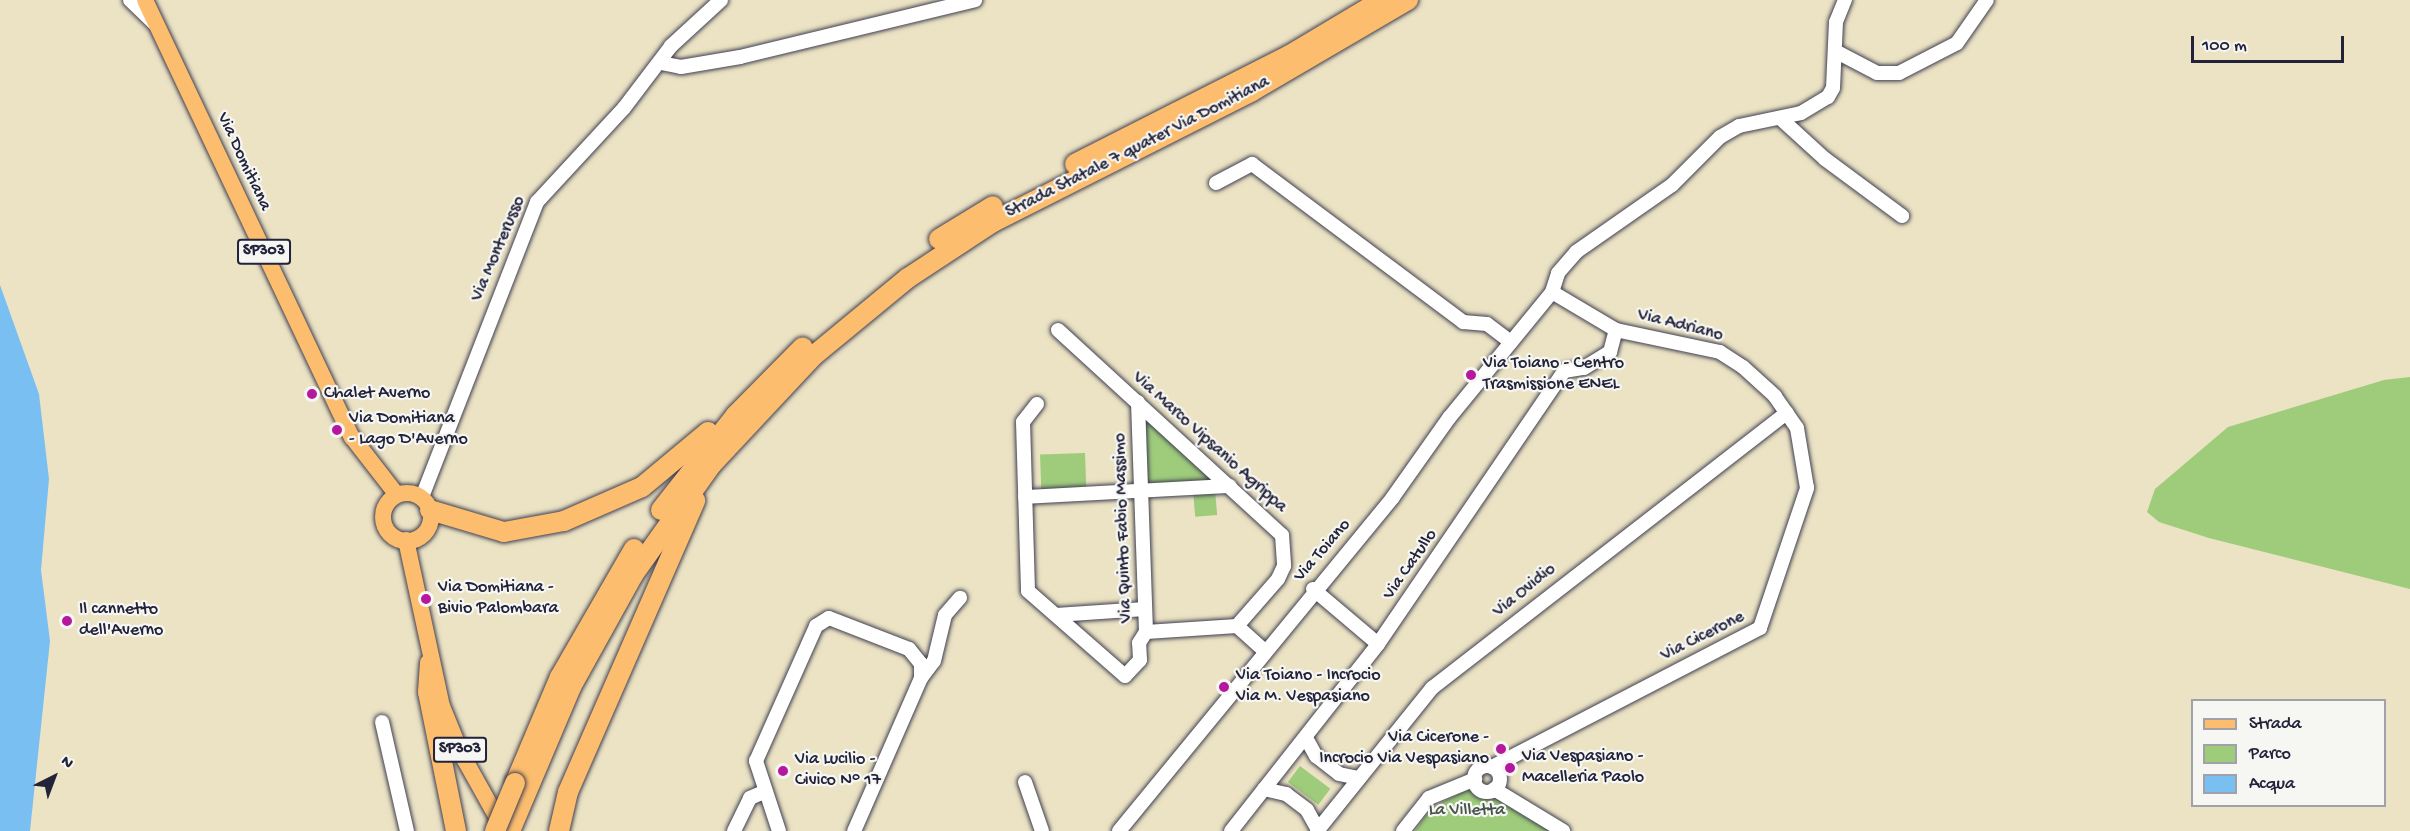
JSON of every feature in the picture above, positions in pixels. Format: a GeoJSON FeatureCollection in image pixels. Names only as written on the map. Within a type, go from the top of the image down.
{"type":"FeatureCollection","features":[{"type":"Feature","properties":{"kind":"highway","name":"Strada Statale 7 quater Via Domitiana"},"geometry":{"type":"LineString","coordinates":[[510,831],[521,786],[560,677],[610,586],[679,484],[736,415],[816,336],[930,245],[999,203],[1290,55],[1382,0]]}},
{"type":"Feature","properties":{"kind":"highway","name":"Strada Statale 7 quater Via Domitiana"},"geometry":{"type":"LineString","coordinates":[[495,831],[521,786],[616,602],[701,478],[812,357],[938,256],[1055,187],[1252,92],[1408,0]]}},
{"type":"Feature","properties":{"kind":"highway"},"geometry":{"type":"LineString","coordinates":[[426,504],[504,532],[586,515],[642,487],[736,415]]}},
{"type":"Feature","properties":{"kind":"highway"},"geometry":{"type":"LineString","coordinates":[[559,831],[568,792],[699,495],[701,478]]}},
{"type":"Feature","properties":{"kind":"highway"},"geometry":{"type":"LineString","coordinates":[[430,663],[428,692],[456,831]]}},
{"type":"Feature","properties":{"kind":"main road","name":"Via Domitiana"},"geometry":{"type":"LineString","coordinates":[[145,0],[352,437],[397,495]]}},
{"type":"Feature","properties":{"kind":"main road"},"geometry":{"type":"LineString","coordinates":[[397,495],[426,504],[424,534],[406,540],[389,532],[384,521],[385,509],[397,495]]}},
{"type":"Feature","properties":{"kind":"main road","name":"SP303"},"geometry":{"type":"LineString","coordinates":[[406,540],[430,663],[457,745],[504,831]]}},
{"type":"Feature","properties":{"kind":"street"},"geometry":{"type":"LineString","coordinates":[[130,0],[157,26]]}},
{"type":"Feature","properties":{"kind":"street","name":"Via Monterusso"},"geometry":{"type":"LineString","coordinates":[[426,504],[537,202],[661,63],[671,46],[721,0]]}},
{"type":"Feature","properties":{"kind":"street"},"geometry":{"type":"LineString","coordinates":[[661,63],[681,67],[740,57],[975,0]]}},
{"type":"Feature","properties":{"kind":"street"},"geometry":{"type":"LineString","coordinates":[[1845,0],[1836,22],[1835,51],[1877,73],[1899,73],[1956,43],[1987,0]]}},
{"type":"Feature","properties":{"kind":"street","name":"Via Toiano"},"geometry":{"type":"LineString","coordinates":[[1119,831],[1314,589],[1394,497],[1511,342],[1552,292],[1558,273],[1576,252],[1672,185],[1720,137],[1738,126],[1780,118],[1828,97],[1835,51]]}},
{"type":"Feature","properties":{"kind":"street"},"geometry":{"type":"LineString","coordinates":[[1780,118],[1825,159],[1902,216]]}},
{"type":"Feature","properties":{"kind":"street"},"geometry":{"type":"LineString","coordinates":[[1216,183],[1252,164],[1463,322],[1487,324],[1511,342]]}},
{"type":"Feature","properties":{"kind":"street","name":"Via Adriano"},"geometry":{"type":"LineString","coordinates":[[1552,292],[1616,330],[1720,352],[1758,379],[1787,413]]}},
{"type":"Feature","properties":{"kind":"street","name":"Via Marco Vipsanio Agrippa"},"geometry":{"type":"LineString","coordinates":[[1058,330],[1274,525],[1285,545],[1278,579],[1237,626]]}},
{"type":"Feature","properties":{"kind":"street","name":"Via Catullo"},"geometry":{"type":"LineString","coordinates":[[1231,831],[1378,644],[1564,370],[1584,368],[1610,352],[1616,330]]}},
{"type":"Feature","properties":{"kind":"street","name":"Via Quinto Fabio Massimo"},"geometry":{"type":"LineString","coordinates":[[1138,402],[1146,632],[1237,626]]}},
{"type":"Feature","properties":{"kind":"street"},"geometry":{"type":"LineString","coordinates":[[1037,404],[1023,422],[1028,591],[1125,676],[1140,660],[1139,643],[1146,632]]}},
{"type":"Feature","properties":{"kind":"street","name":"Via Cicerone"},"geometry":{"type":"LineString","coordinates":[[1492,767],[1763,625],[1807,488],[1805,453],[1787,413]]}},
{"type":"Feature","properties":{"kind":"street","name":"Via Ovidio"},"geometry":{"type":"LineString","coordinates":[[1318,830],[1432,688],[1685,487],[1787,413]]}},
{"type":"Feature","properties":{"kind":"street"},"geometry":{"type":"LineString","coordinates":[[1025,497],[1230,486]]}},
{"type":"Feature","properties":{"kind":"street"},"geometry":{"type":"LineString","coordinates":[[1314,589],[1378,644]]}},
{"type":"Feature","properties":{"kind":"street"},"geometry":{"type":"LineString","coordinates":[[854,831],[921,678],[934,661],[945,615],[960,598]]}},
{"type":"Feature","properties":{"kind":"street"},"geometry":{"type":"LineString","coordinates":[[1056,615],[1145,609]]}},
{"type":"Feature","properties":{"kind":"street"},"geometry":{"type":"LineString","coordinates":[[779,831],[756,761],[816,626],[829,618],[909,649],[921,664],[921,678]]}},
{"type":"Feature","properties":{"kind":"street"},"geometry":{"type":"LineString","coordinates":[[1237,626],[1264,650]]}},
{"type":"Feature","properties":{"kind":"street"},"geometry":{"type":"LineString","coordinates":[[382,722],[407,831]]}},
{"type":"Feature","properties":{"kind":"street"},"geometry":{"type":"LineString","coordinates":[[1306,738],[1316,756],[1339,774],[1358,778]]}},
{"type":"Feature","properties":{"kind":"street"},"geometry":{"type":"LineString","coordinates":[[1403,831],[1429,798],[1475,779],[1480,768],[1492,767],[1500,777],[1494,789]]}},
{"type":"Feature","properties":{"kind":"street"},"geometry":{"type":"LineString","coordinates":[[1475,779],[1480,789],[1494,789],[1563,831]]}},
{"type":"Feature","properties":{"kind":"street"},"geometry":{"type":"LineString","coordinates":[[1025,782],[1042,831]]}},
{"type":"Feature","properties":{"kind":"street"},"geometry":{"type":"LineString","coordinates":[[1264,789],[1286,794],[1307,810],[1318,830]]}},
{"type":"Feature","properties":{"kind":"street"},"geometry":{"type":"LineString","coordinates":[[734,831],[750,798],[766,790]]}},
{"type":"Feature","properties":{"kind":"green space"},"geometry":{"type":"Polygon","coordinates":[[[2410,377],[2410,589],[2209,538],[2159,522],[2147,512],[2155,489],[2228,427],[2384,380],[2410,377]]]}},
{"type":"Feature","properties":{"kind":"green space"},"geometry":{"type":"Polygon","coordinates":[[[1141,413],[1217,479],[1145,485],[1141,413]]]}},
{"type":"Feature","properties":{"kind":"green space"},"geometry":{"type":"Polygon","coordinates":[[[1085,453],[1086,488],[1041,490],[1040,455],[1085,453]]]}},
{"type":"Feature","properties":{"kind":"green space"},"geometry":{"type":"Polygon","coordinates":[[[1215,490],[1217,515],[1195,517],[1193,492],[1215,490]]]}},
{"type":"Feature","properties":{"kind":"green space"},"geometry":{"type":"Polygon","coordinates":[[[1300,766],[1330,789],[1318,805],[1288,782],[1300,766]]]}},
{"type":"Feature","properties":{"kind":"green space","name":"La Villetta"},"geometry":{"type":"Polygon","coordinates":[[[1468,789],[1492,796],[1553,831],[1415,831],[1431,808],[1468,789]]]}},
{"type":"Feature","properties":{"kind":"water"},"geometry":{"type":"Polygon","coordinates":[[[0,285],[39,394],[49,479],[41,570],[50,641],[30,831],[0,831],[0,285]]]}},
{"type":"Feature","properties":{"kind":"place","name":"Via Toiano - Centro Trasmissione ENEL"},"geometry":{"type":"Point","coordinates":[1471,375]}},
{"type":"Feature","properties":{"kind":"place","name":"Chalet Averno"},"geometry":{"type":"Point","coordinates":[312,394]}},
{"type":"Feature","properties":{"kind":"place","name":"Via Domitiana - Lago D'Averno"},"geometry":{"type":"Point","coordinates":[337,430]}},
{"type":"Feature","properties":{"kind":"place","name":"Via Domitiana - Bivio Palombara"},"geometry":{"type":"Point","coordinates":[426,599]}},
{"type":"Feature","properties":{"kind":"place","name":"Il cannetto dell'Averno"},"geometry":{"type":"Point","coordinates":[67,621]}},
{"type":"Feature","properties":{"kind":"place","name":"Via Toiano - Incrocio Via M. Vespasiano"},"geometry":{"type":"Point","coordinates":[1224,687]}},
{"type":"Feature","properties":{"kind":"place","name":"Via Cicerone - Incrocio Via Vespasiano"},"geometry":{"type":"Point","coordinates":[1501,749]}},
{"type":"Feature","properties":{"kind":"place","name":"Via Vespasiano - Macelleria Paolo"},"geometry":{"type":"Point","coordinates":[1510,768]}},
{"type":"Feature","properties":{"kind":"place","name":"Via Lucilio - Civico N° 17"},"geometry":{"type":"Point","coordinates":[783,771]}}]}
